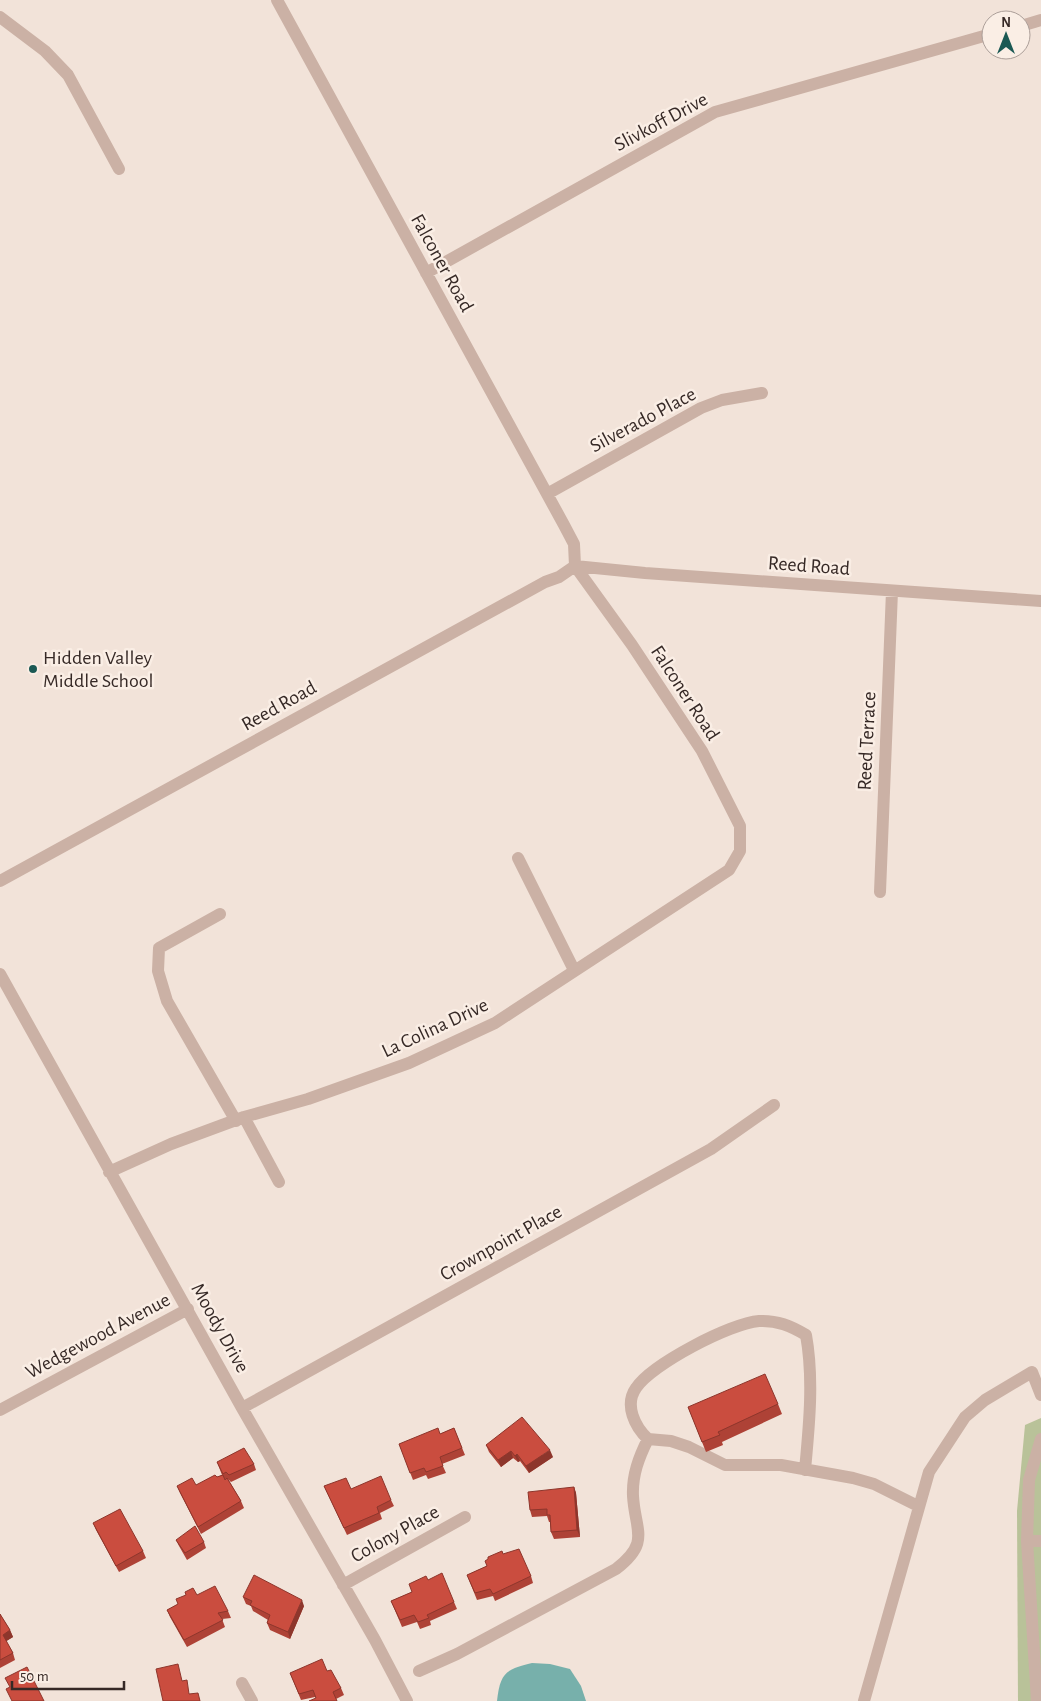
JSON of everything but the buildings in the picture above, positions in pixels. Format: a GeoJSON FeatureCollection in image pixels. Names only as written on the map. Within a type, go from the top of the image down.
{"type":"FeatureCollection","features":[{"type":"Feature","properties":{"kind":"street","name":"Falconer Road"},"geometry":{"type":"LineString","coordinates":[[277,0],[574,544],[575,566],[632,645],[702,751],[740,826],[740,851]]}},
{"type":"Feature","properties":{"kind":"street"},"geometry":{"type":"LineString","coordinates":[[0,17],[45,51],[68,75],[119,169]]}},
{"type":"Feature","properties":{"kind":"street","name":"Slivkoff Drive"},"geometry":{"type":"LineString","coordinates":[[426,273],[715,112],[981,37]]}},
{"type":"Feature","properties":{"kind":"street","name":"Silverado Place"},"geometry":{"type":"LineString","coordinates":[[547,494],[701,408],[722,400],[762,393]]}},
{"type":"Feature","properties":{"kind":"street","name":"Reed Road"},"geometry":{"type":"LineString","coordinates":[[0,881],[545,582],[559,577],[575,566],[645,573],[1041,601]]}},
{"type":"Feature","properties":{"kind":"street","name":"Reed Terrace"},"geometry":{"type":"LineString","coordinates":[[880,892],[892,591]]}},
{"type":"Feature","properties":{"kind":"street","name":"La Colina Drive"},"geometry":{"type":"LineString","coordinates":[[109,1172],[171,1144],[240,1119],[308,1100],[409,1063],[495,1023],[729,870],[740,851]]}},
{"type":"Feature","properties":{"kind":"street"},"geometry":{"type":"LineString","coordinates":[[518,858],[574,970]]}},
{"type":"Feature","properties":{"kind":"street"},"geometry":{"type":"LineString","coordinates":[[220,914],[159,948],[158,971],[167,1001],[279,1182]]}},
{"type":"Feature","properties":{"kind":"street","name":"Moody Drive"},"geometry":{"type":"LineString","coordinates":[[0,974],[109,1172],[188,1309],[407,1701]]}},
{"type":"Feature","properties":{"kind":"street","name":"Crownpoint Place"},"geometry":{"type":"LineString","coordinates":[[242,1408],[711,1149],[774,1105]]}},
{"type":"Feature","properties":{"kind":"street","name":"Wedgewood Avenue"},"geometry":{"type":"LineString","coordinates":[[0,1410],[188,1309]]}},
{"type":"Feature","properties":{"kind":"street"},"geometry":{"type":"LineString","coordinates":[[805,1470],[808,1436],[809,1351],[806,1336],[783,1324],[757,1322],[740,1326],[686,1350],[653,1370],[635,1389],[631,1404],[632,1416],[640,1431],[648,1439],[680,1444],[725,1465],[781,1465],[805,1470],[874,1484],[918,1506]]}},
{"type":"Feature","properties":{"kind":"street"},"geometry":{"type":"LineString","coordinates":[[864,1701],[929,1472],[964,1417],[999,1390],[1032,1372],[1041,1395]]}},
{"type":"Feature","properties":{"kind":"street"},"geometry":{"type":"LineString","coordinates":[[420,1671],[457,1654],[616,1569],[631,1558],[637,1544],[639,1524],[633,1496],[634,1480],[637,1461],[648,1439]]}},
{"type":"Feature","properties":{"kind":"street"},"geometry":{"type":"LineString","coordinates":[[1037,1701],[1027,1541],[1029,1480],[1041,1439]]}},
{"type":"Feature","properties":{"kind":"street","name":"Colony Place"},"geometry":{"type":"LineString","coordinates":[[343,1585],[465,1517]]}},
{"type":"Feature","properties":{"kind":"street"},"geometry":{"type":"LineString","coordinates":[[1027,1541],[1041,1541]]}},
{"type":"Feature","properties":{"kind":"street"},"geometry":{"type":"LineString","coordinates":[[242,1683],[252,1701]]}},
{"type":"Feature","properties":{"kind":"green space"},"geometry":{"type":"Polygon","coordinates":[[[1041,1418],[1041,1701],[1018,1701],[1017,1511],[1025,1425],[1041,1418]]]}},
{"type":"Feature","properties":{"kind":"water"},"geometry":{"type":"Polygon","coordinates":[[[532,1663],[550,1664],[570,1669],[581,1686],[586,1701],[497,1701],[500,1684],[506,1674],[510,1670],[532,1663]]]}},
{"type":"Feature","properties":{"kind":"place","name":"Hidden Valley Middle School"},"geometry":{"type":"Point","coordinates":[33,669]}}]}
